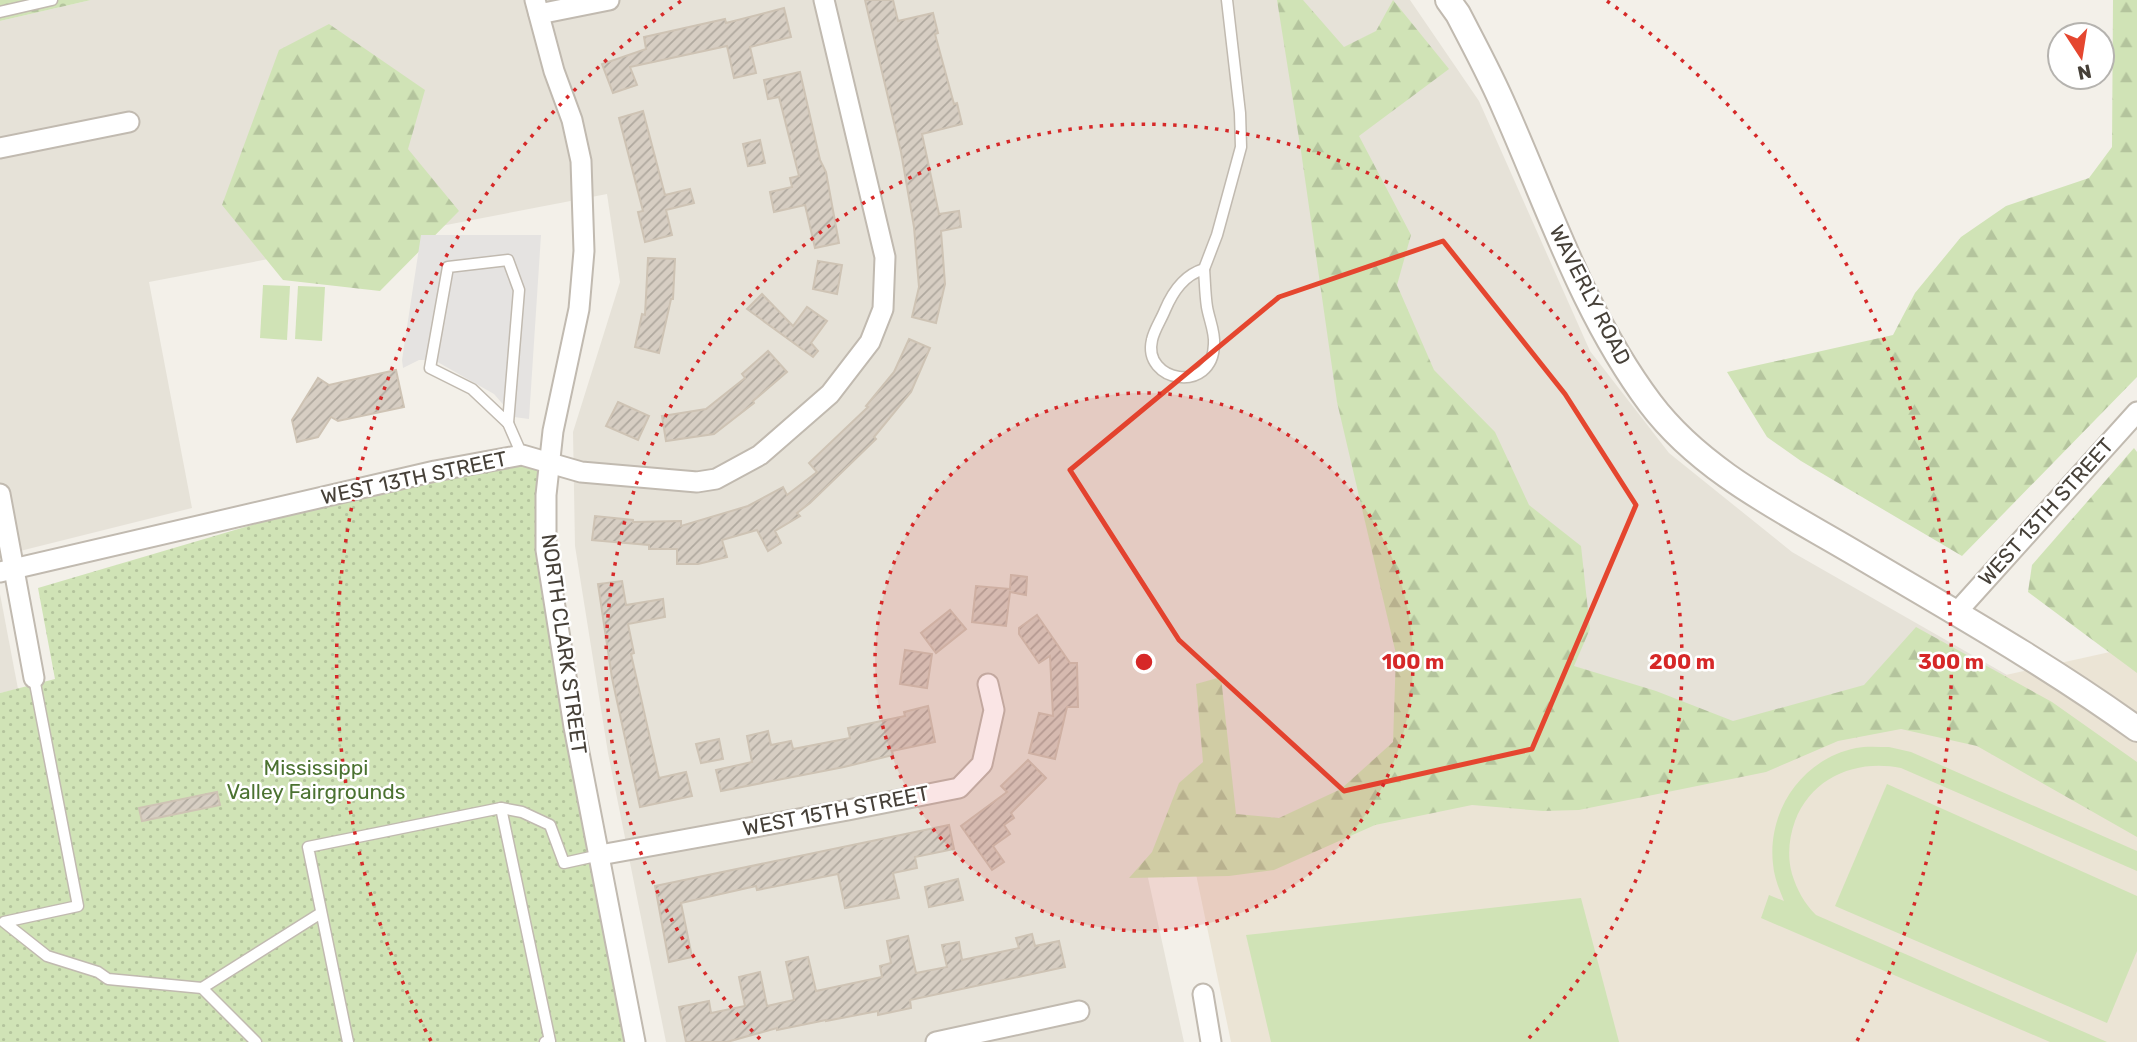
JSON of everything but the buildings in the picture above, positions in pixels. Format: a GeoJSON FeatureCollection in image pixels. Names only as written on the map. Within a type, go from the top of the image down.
{"type":"FeatureCollection","features":[{"type":"Feature","properties":{"kind":"street"},"geometry":{"type":"LineString","coordinates":[[537,7],[609,0]]}},
{"type":"Feature","properties":{"kind":"street","name":"WEST 13TH STREET"},"geometry":{"type":"LineString","coordinates":[[7,571],[435,471],[522,455],[581,472],[697,482],[716,480],[760,455],[830,394],[870,342],[883,309],[885,257],[824,0]]}},
{"type":"Feature","properties":{"kind":"street","name":"WAVERLY ROAD"},"geometry":{"type":"LineString","coordinates":[[1448,0],[1458,14],[1504,106],[1581,286],[1618,356],[1651,405],[1689,445],[1733,481],[1955,613],[2137,729]]}},
{"type":"Feature","properties":{"kind":"street","name":"NORTH CLARK STREET"},"geometry":{"type":"LineString","coordinates":[[537,7],[554,71],[572,120],[581,161],[584,251],[579,309],[553,431],[546,495],[546,550],[574,727],[635,1042]]}},
{"type":"Feature","properties":{"kind":"street"},"geometry":{"type":"LineString","coordinates":[[0,148],[129,122]]}},
{"type":"Feature","properties":{"kind":"street","name":"WEST 13TH STREET"},"geometry":{"type":"LineString","coordinates":[[1955,613],[2137,412]]}},
{"type":"Feature","properties":{"kind":"street"},"geometry":{"type":"LineString","coordinates":[[0,494],[7,571],[34,678]]}},
{"type":"Feature","properties":{"kind":"street","name":"WEST 15TH STREET"},"geometry":{"type":"LineString","coordinates":[[600,855],[959,788],[982,764],[993,710],[988,684]]}},
{"type":"Feature","properties":{"kind":"street"},"geometry":{"type":"LineString","coordinates":[[1203,993],[1211,1042]]}},
{"type":"Feature","properties":{"kind":"street"},"geometry":{"type":"LineString","coordinates":[[936,1042],[1079,1011]]}},
{"type":"Feature","properties":{"kind":"lane"},"geometry":{"type":"LineString","coordinates":[[0,12],[24,3],[52,0]]}},
{"type":"Feature","properties":{"kind":"lane"},"geometry":{"type":"LineString","coordinates":[[1204,269],[1191,273],[1181,283],[1169,301],[1152,341],[1151,355],[1158,368],[1172,376],[1194,377],[1205,370],[1211,359],[1214,343],[1204,269],[1217,235],[1241,147],[1240,113],[1227,0]]}},
{"type":"Feature","properties":{"kind":"lane"},"geometry":{"type":"LineString","coordinates":[[508,423],[519,290],[508,260],[448,267],[430,368],[472,389],[508,423],[522,455]]}},
{"type":"Feature","properties":{"kind":"lane"},"geometry":{"type":"LineString","coordinates":[[2,922],[78,906],[34,678]]}},
{"type":"Feature","properties":{"kind":"lane"},"geometry":{"type":"LineString","coordinates":[[348,1042],[307,847],[501,808],[522,812],[550,825],[564,863],[600,855]]}},
{"type":"Feature","properties":{"kind":"lane"},"geometry":{"type":"LineString","coordinates":[[501,808],[550,1041],[545,1042]]}},
{"type":"Feature","properties":{"kind":"lane"},"geometry":{"type":"LineString","coordinates":[[2,922],[47,956],[99,972],[108,979],[202,988],[321,913]]}},
{"type":"Feature","properties":{"kind":"lane"},"geometry":{"type":"LineString","coordinates":[[202,988],[256,1042]]}},
{"type":"Feature","properties":{"kind":"highlighted area"},"geometry":{"type":"Polygon","coordinates":[[[1443,241],[1565,394],[1636,505],[1532,749],[1344,791],[1179,640],[1070,470],[1279,297],[1443,241]]]}},
{"type":"Feature","properties":{"kind":"shaded area"},"geometry":{"type":"Polygon","coordinates":[[[91,0],[1410,0],[1479,101],[1590,351],[1669,453],[1792,552],[2007,675],[1145,864],[1184,1042],[666,1042],[608,753],[575,546],[573,432],[620,282],[607,194],[149,282],[192,508],[0,556],[0,21],[91,0]]]}},
{"type":"Feature","properties":{"kind":"shaded area"},"geometry":{"type":"Polygon","coordinates":[[[421,235],[541,235],[529,419],[514,417],[494,394],[434,360],[419,360],[403,368],[421,235]]]}},
{"type":"Feature","properties":{"kind":"shaded area"},"geometry":{"type":"Polygon","coordinates":[[[0,594],[18,689],[0,693],[0,594]]]}},
{"type":"Feature","properties":{"kind":"shaded area"},"geometry":{"type":"Polygon","coordinates":[[[2137,646],[2137,1042],[1231,1042],[1192,855],[2137,646]]]}},
{"type":"Feature","properties":{"kind":"green space"},"geometry":{"type":"Polygon","coordinates":[[[0,0],[91,0],[0,21],[0,0]]]}},
{"type":"Feature","properties":{"kind":"green space"},"geometry":{"type":"Polygon","coordinates":[[[1277,0],[1303,0],[1344,47],[1376,31],[1393,0],[1449,69],[1359,136],[1411,235],[1397,285],[1434,370],[1495,432],[1529,505],[1581,546],[1590,629],[1574,666],[1656,691],[1733,721],[1864,685],[1916,627],[2052,702],[2137,762],[2137,837],[1977,746],[1901,729],[1838,741],[1766,772],[1579,810],[1543,811],[1472,805],[1375,825],[1274,870],[1229,876],[1129,878],[1152,852],[1179,783],[1203,762],[1196,684],[1221,677],[1236,814],[1279,818],[1341,789],[1393,742],[1396,654],[1337,402],[1277,0]]]}},
{"type":"Feature","properties":{"kind":"green space"},"geometry":{"type":"Polygon","coordinates":[[[2113,0],[2137,0],[2137,377],[1962,556],[1801,461],[1767,437],[1727,372],[1893,335],[1915,293],[1961,237],[2006,206],[2089,178],[2112,147],[2112,91],[2116,91],[2116,21],[2113,21],[2113,0]]]}},
{"type":"Feature","properties":{"kind":"green space"},"geometry":{"type":"Polygon","coordinates":[[[329,24],[425,90],[408,149],[459,211],[380,291],[283,280],[222,205],[279,50],[329,24]]]}},
{"type":"Feature","properties":{"kind":"green space"},"geometry":{"type":"Polygon","coordinates":[[[263,285],[290,286],[287,340],[260,338],[263,285]]]}},
{"type":"Feature","properties":{"kind":"green space"},"geometry":{"type":"Polygon","coordinates":[[[298,286],[325,287],[322,341],[295,339],[298,286]]]}},
{"type":"Feature","properties":{"kind":"green space"},"geometry":{"type":"Polygon","coordinates":[[[2134,448],[2137,452],[2137,673],[2028,592],[2032,565],[2134,448]]]}},
{"type":"Feature","properties":{"kind":"green space","name":"Mississippi Valley Fairgrounds"},"geometry":{"type":"Polygon","coordinates":[[[522,455],[549,464],[546,550],[635,1042],[0,1042],[0,693],[55,679],[38,588],[435,471],[522,455]]]}},
{"type":"Feature","properties":{"kind":"green space"},"geometry":{"type":"Polygon","coordinates":[[[1860,747],[1889,747],[1911,752],[2137,851],[2137,871],[1901,768],[1869,766],[1838,774],[1825,782],[1803,805],[1795,821],[1789,847],[1790,867],[1801,896],[1808,906],[1816,915],[2107,1042],[2050,1042],[1761,918],[1769,895],[1784,901],[1774,874],[1773,844],[1782,807],[1792,790],[1819,763],[1837,754],[1860,747]]]}},
{"type":"Feature","properties":{"kind":"green space"},"geometry":{"type":"Polygon","coordinates":[[[1887,784],[2137,896],[2137,951],[2107,1023],[1835,906],[1887,784]]]}},
{"type":"Feature","properties":{"kind":"green space"},"geometry":{"type":"Polygon","coordinates":[[[1581,898],[1619,1042],[1271,1042],[1246,935],[1581,898]]]}}]}
